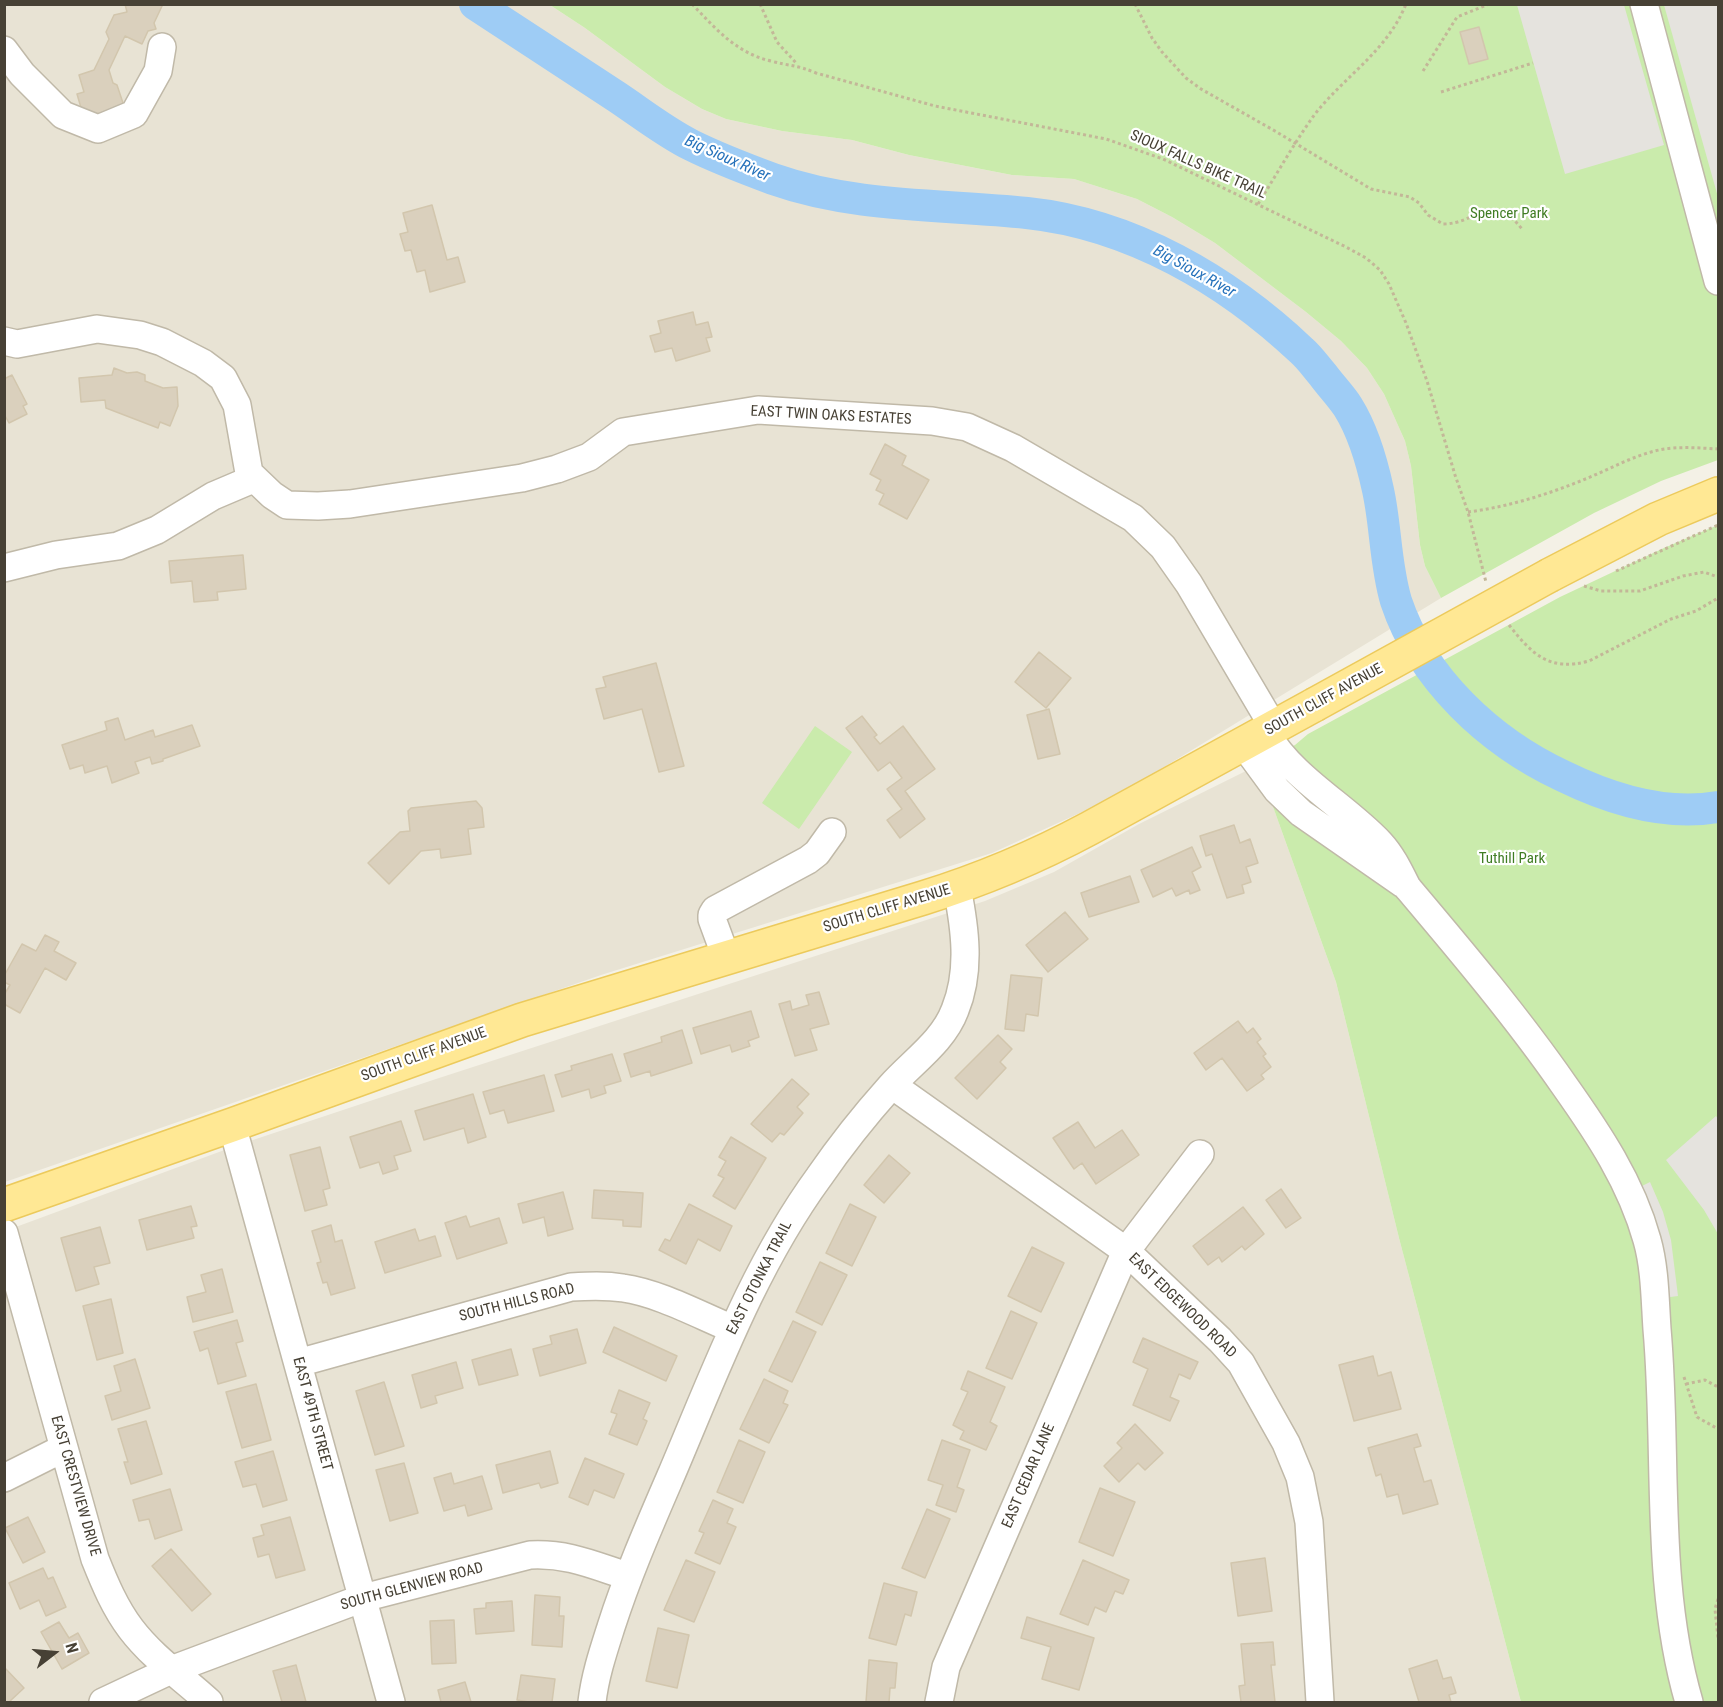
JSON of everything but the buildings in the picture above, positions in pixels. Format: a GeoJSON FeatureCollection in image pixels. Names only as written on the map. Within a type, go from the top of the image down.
{"type":"FeatureCollection","features":[{"type":"Feature","properties":{"kind":"main road","name":"SOUTH CLIFF AVENUE"},"geometry":{"type":"LineString","coordinates":[[4,1205],[522,1020],[957,888],[989,876],[1058,846],[1550,575],[1658,519],[1719,494]]}},
{"type":"Feature","properties":{"kind":"street"},"geometry":{"type":"LineString","coordinates":[[1644,4],[1719,281]]}},
{"type":"Feature","properties":{"kind":"street"},"geometry":{"type":"LineString","coordinates":[[4,50],[22,74],[63,115],[98,129],[134,114],[158,70],[162,47]]}},
{"type":"Feature","properties":{"kind":"street"},"geometry":{"type":"LineString","coordinates":[[4,341],[17,344],[97,329],[140,335],[162,342],[203,363],[223,378],[237,405],[247,467],[253,479],[213,496],[157,530],[118,546],[56,555],[4,568]]}},
{"type":"Feature","properties":{"kind":"street","name":"EAST TWIN OAKS ESTATES"},"geometry":{"type":"LineString","coordinates":[[253,479],[288,505],[350,504],[522,478],[557,469],[589,457],[623,432],[758,410],[932,421],[967,427],[1013,448],[1133,518],[1163,546],[1190,584],[1262,735],[1294,769],[1380,843],[1393,859],[1407,886],[1533,1040],[1598,1132],[1618,1168],[1640,1217],[1648,1241],[1653,1272],[1662,1385],[1670,1602],[1680,1668],[1689,1702]]}},
{"type":"Feature","properties":{"kind":"street"},"geometry":{"type":"LineString","coordinates":[[726,957],[712,920],[715,910],[808,860],[817,853],[832,832]]}},
{"type":"Feature","properties":{"kind":"street","name":"EAST OTONKA TRAIL"},"geometry":{"type":"LineString","coordinates":[[592,1702],[599,1663],[627,1576],[734,1329],[785,1226],[847,1136],[892,1085],[932,1046],[956,1010],[962,987],[966,943],[957,888]]}},
{"type":"Feature","properties":{"kind":"street","name":"EAST EDGEWOOD ROAD"},"geometry":{"type":"LineString","coordinates":[[892,1085],[1126,1251],[1220,1340],[1241,1363],[1286,1443],[1300,1477],[1309,1521],[1320,1702]]}},
{"type":"Feature","properties":{"kind":"street","name":"EAST 49TH STREET"},"geometry":{"type":"LineString","coordinates":[[232,1125],[391,1702]]}},
{"type":"Feature","properties":{"kind":"street","name":"EAST CEDAR LANE"},"geometry":{"type":"LineString","coordinates":[[939,1702],[946,1667],[1126,1251],[1200,1154]]}},
{"type":"Feature","properties":{"kind":"street","name":"EAST CRESTVIEW DRIVE"},"geometry":{"type":"LineString","coordinates":[[4,1233],[95,1559],[111,1598],[130,1628],[171,1670],[209,1702]]}},
{"type":"Feature","properties":{"kind":"street","name":"SOUTH HILLS ROAD"},"geometry":{"type":"LineString","coordinates":[[298,1363],[571,1287],[600,1285],[648,1294],[734,1329]]}},
{"type":"Feature","properties":{"kind":"street"},"geometry":{"type":"LineString","coordinates":[[4,1478],[64,1448]]}},
{"type":"Feature","properties":{"kind":"street","name":"SOUTH GLENVIEW ROAD"},"geometry":{"type":"LineString","coordinates":[[103,1702],[171,1670],[363,1598],[530,1556],[549,1554],[571,1557],[627,1576]]}},
{"type":"Feature","properties":{"kind":"path","name":"SIOUX FALLS BIKE TRAIL"},"geometry":{"type":"LineString","coordinates":[[692,4],[738,49],[770,61],[798,65],[816,73],[935,106],[1106,139],[1163,159],[1366,258],[1380,270],[1389,284],[1406,323],[1427,381],[1468,512],[1488,587]]}},
{"type":"Feature","properties":{"kind":"path"},"geometry":{"type":"LineString","coordinates":[[760,4],[777,42],[798,65]]}},
{"type":"Feature","properties":{"kind":"path"},"geometry":{"type":"LineString","coordinates":[[1135,4],[1152,38],[1186,78],[1201,90],[1371,189],[1410,197],[1443,224],[1462,221],[1478,212],[1497,210],[1515,221],[1522,229]]}},
{"type":"Feature","properties":{"kind":"path"},"geometry":{"type":"LineString","coordinates":[[1258,204],[1295,143],[1333,94],[1387,37],[1401,17],[1406,4]]}},
{"type":"Feature","properties":{"kind":"path"},"geometry":{"type":"LineString","coordinates":[[1423,71],[1457,16],[1489,4]]}},
{"type":"Feature","properties":{"kind":"path"},"geometry":{"type":"LineString","coordinates":[[1441,92],[1533,63]]}},
{"type":"Feature","properties":{"kind":"path"},"geometry":{"type":"LineString","coordinates":[[1468,512],[1499,508],[1542,495],[1584,480],[1625,460],[1662,449],[1719,449]]}},
{"type":"Feature","properties":{"kind":"path"},"geometry":{"type":"LineString","coordinates":[[1608,575],[1719,525]]}},
{"type":"Feature","properties":{"kind":"path"},"geometry":{"type":"LineString","coordinates":[[1592,583],[1584,586],[1601,591],[1640,591],[1683,576],[1704,572],[1719,577]]}},
{"type":"Feature","properties":{"kind":"path"},"geometry":{"type":"LineString","coordinates":[[1509,624],[1524,644],[1547,662],[1575,665],[1589,661],[1671,619],[1696,611],[1719,598]]}},
{"type":"Feature","properties":{"kind":"path"},"geometry":{"type":"LineString","coordinates":[[1686,1384],[1705,1380],[1719,1387]]}},
{"type":"Feature","properties":{"kind":"path"},"geometry":{"type":"LineString","coordinates":[[1719,1599],[1715,1609],[1719,1638]]}},
{"type":"Feature","properties":{"kind":"shaded area"},"geometry":{"type":"Polygon","coordinates":[[[4,5],[550,5],[665,87],[702,109],[726,119],[782,131],[852,140],[909,155],[1012,175],[1074,179],[1137,199],[1215,243],[1306,312],[1341,341],[1367,368],[1384,394],[1405,441],[1411,466],[1420,545],[1425,566],[1441,598],[1115,797],[992,853],[601,975],[5,1182],[4,5]]]}},
{"type":"Feature","properties":{"kind":"shaded area"},"geometry":{"type":"Polygon","coordinates":[[[1517,5],[1624,5],[1664,145],[1565,174],[1517,5]]]}},
{"type":"Feature","properties":{"kind":"shaded area"},"geometry":{"type":"Polygon","coordinates":[[[1664,5],[1718,5],[1718,197],[1664,5]]]}},
{"type":"Feature","properties":{"kind":"shaded area"},"geometry":{"type":"Polygon","coordinates":[[[1258,765],[1336,982],[1399,1238],[1521,1702],[5,1702],[5,1231],[238,1145],[985,901],[1054,872],[1139,824],[1258,765]]]}},
{"type":"Feature","properties":{"kind":"shaded area"},"geometry":{"type":"Polygon","coordinates":[[[1716,1116],[1718,1119],[1718,1234],[1704,1210],[1666,1160],[1716,1116]]]}},
{"type":"Feature","properties":{"kind":"shaded area"},"geometry":{"type":"Polygon","coordinates":[[[1650,1182],[1663,1212],[1671,1240],[1678,1296],[1655,1299],[1630,1192],[1650,1182]]]}},
{"type":"Feature","properties":{"kind":"green space","name":"Spencer Park"},"geometry":{"type":"Polygon","coordinates":[[[550,5],[1718,5],[1718,460],[1661,481],[1594,513],[1441,598],[1425,566],[1420,545],[1411,466],[1405,441],[1384,394],[1367,368],[1341,341],[1215,243],[1137,199],[1074,179],[1012,175],[909,155],[852,140],[782,131],[726,119],[702,109],[665,87],[550,5]]]}},
{"type":"Feature","properties":{"kind":"green space","name":"Tuthill Park"},"geometry":{"type":"Polygon","coordinates":[[[1718,525],[1718,1702],[1521,1702],[1399,1238],[1336,982],[1258,765],[1295,745],[1308,734],[1560,597],[1718,525]]]}},
{"type":"Feature","properties":{"kind":"green space"},"geometry":{"type":"Polygon","coordinates":[[[815,726],[852,752],[799,829],[762,803],[815,726]]]}},
{"type":"Feature","properties":{"kind":"waterway","name":"Big Sioux River"},"geometry":{"type":"LineString","coordinates":[[475,4],[672,134],[711,154],[773,179],[835,195],[867,200],[1027,213],[1066,219],[1103,229],[1140,243],[1209,279],[1242,301],[1302,351],[1348,407],[1363,436],[1376,479],[1396,601],[1408,630],[1423,656],[1441,682],[1462,705],[1485,726],[1536,762],[1600,792],[1639,804],[1658,807],[1678,809],[1718,807]]}}]}
